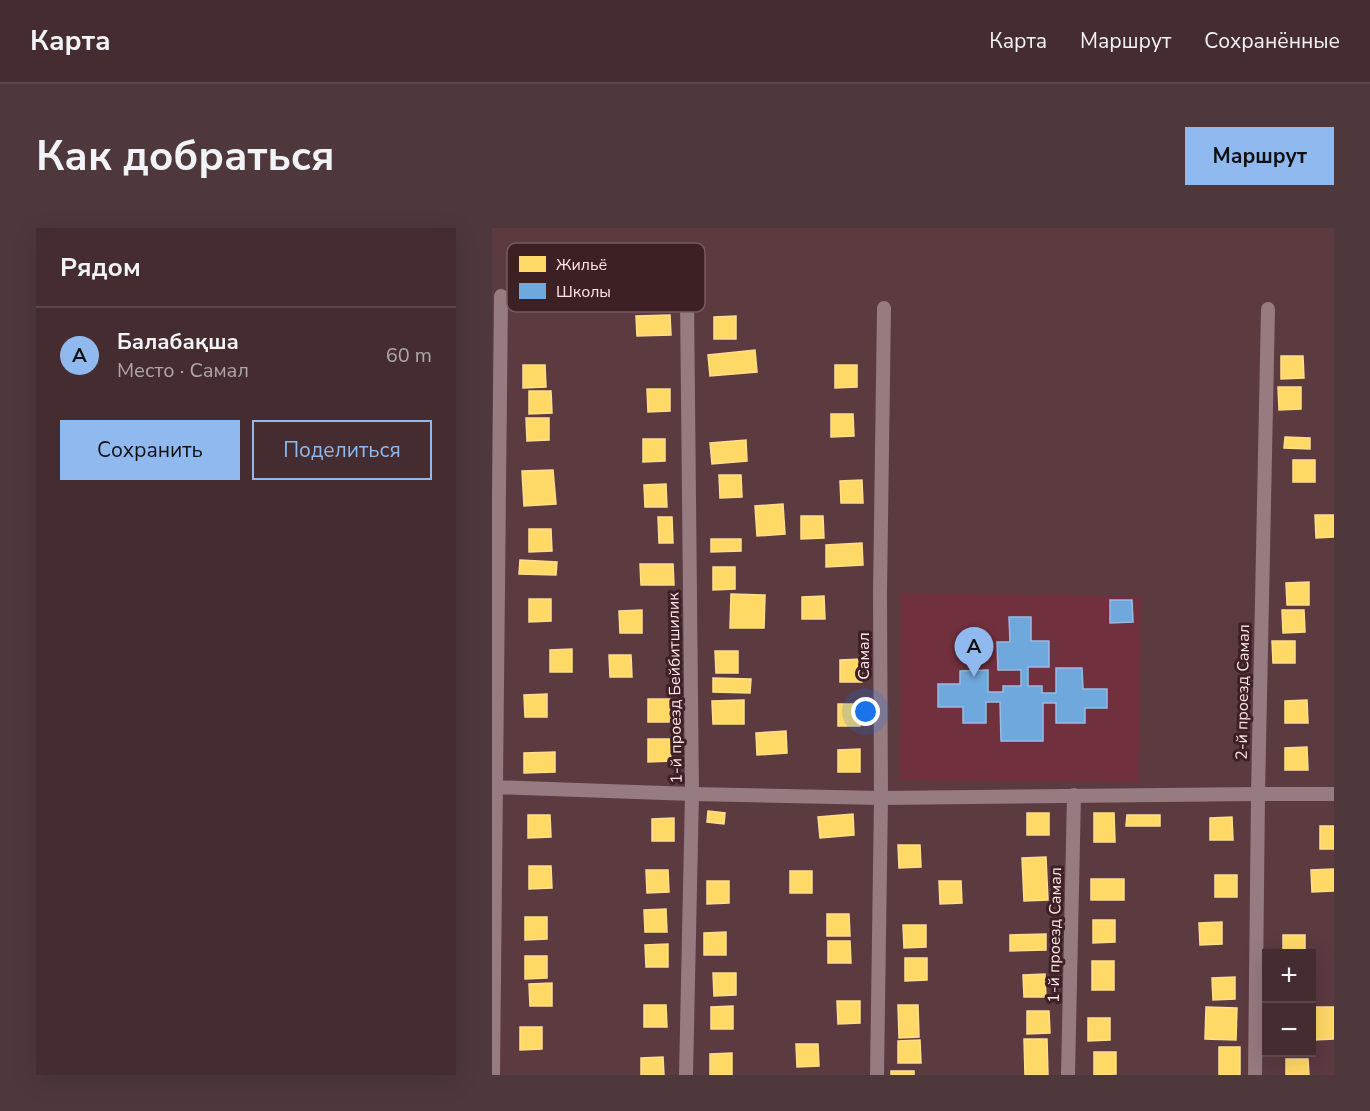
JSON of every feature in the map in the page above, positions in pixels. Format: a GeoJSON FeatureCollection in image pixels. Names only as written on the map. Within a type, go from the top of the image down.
{"type":"FeatureCollection","features":[{"type":"Feature","properties":{"kind":"street"},"geometry":{"type":"LineString","coordinates":[[493,1075],[494,787],[501,296]]}},
{"type":"Feature","properties":{"kind":"street","name":"Самал"},"geometry":{"type":"LineString","coordinates":[[877,1075],[882,798],[880,593],[884,308]]}},
{"type":"Feature","properties":{"kind":"street","name":"2-й проезд Самал"},"geometry":{"type":"LineString","coordinates":[[1255,1075],[1268,309]]}},
{"type":"Feature","properties":{"kind":"street","name":"1-й проезд Бейбитшилик"},"geometry":{"type":"LineString","coordinates":[[686,1075],[692,794],[687,312]]}},
{"type":"Feature","properties":{"kind":"street"},"geometry":{"type":"LineString","coordinates":[[494,787],[882,798],[1334,794]]}},
{"type":"Feature","properties":{"kind":"street","name":"1-й проезд Самал"},"geometry":{"type":"LineString","coordinates":[[1068,1075],[1074,795]]}},
{"type":"Feature","properties":{"kind":"shaded area"},"geometry":{"type":"Polygon","coordinates":[[[901,593],[1141,596],[1139,782],[900,780],[901,593]]]}},
{"type":"Feature","properties":{"kind":"building: Жильё"},"geometry":{"type":"Polygon","coordinates":[[[670,315],[671,335],[637,336],[636,316],[670,315]]]}},
{"type":"Feature","properties":{"kind":"building: Жильё"},"geometry":{"type":"Polygon","coordinates":[[[736,316],[736,339],[714,339],[714,317],[736,316]]]}},
{"type":"Feature","properties":{"kind":"building: Жильё"},"geometry":{"type":"Polygon","coordinates":[[[755,350],[757,372],[710,376],[708,355],[755,350]]]}},
{"type":"Feature","properties":{"kind":"building: Жильё"},"geometry":{"type":"Polygon","coordinates":[[[1281,356],[1303,356],[1304,378],[1281,379],[1281,356]]]}},
{"type":"Feature","properties":{"kind":"building: Жильё"},"geometry":{"type":"Polygon","coordinates":[[[523,365],[545,365],[546,387],[523,388],[523,365]]]}},
{"type":"Feature","properties":{"kind":"building: Жильё"},"geometry":{"type":"Polygon","coordinates":[[[835,365],[857,365],[857,387],[835,388],[835,365]]]}},
{"type":"Feature","properties":{"kind":"building: Жильё"},"geometry":{"type":"Polygon","coordinates":[[[1278,387],[1301,387],[1301,409],[1279,410],[1278,387]]]}},
{"type":"Feature","properties":{"kind":"building: Жильё"},"geometry":{"type":"Polygon","coordinates":[[[647,389],[670,389],[670,411],[648,412],[647,389]]]}},
{"type":"Feature","properties":{"kind":"building: Жильё"},"geometry":{"type":"Polygon","coordinates":[[[529,391],[551,391],[552,413],[529,414],[529,391]]]}},
{"type":"Feature","properties":{"kind":"building: Жильё"},"geometry":{"type":"Polygon","coordinates":[[[831,414],[853,414],[854,436],[831,437],[831,414]]]}},
{"type":"Feature","properties":{"kind":"building: Жильё"},"geometry":{"type":"Polygon","coordinates":[[[526,418],[549,418],[549,440],[527,441],[526,418]]]}},
{"type":"Feature","properties":{"kind":"building: Жильё"},"geometry":{"type":"Polygon","coordinates":[[[1285,437],[1310,438],[1310,449],[1284,448],[1285,437]]]}},
{"type":"Feature","properties":{"kind":"building: Жильё"},"geometry":{"type":"Polygon","coordinates":[[[643,439],[665,439],[665,461],[643,462],[643,439]]]}},
{"type":"Feature","properties":{"kind":"building: Жильё"},"geometry":{"type":"Polygon","coordinates":[[[746,440],[747,461],[712,464],[710,443],[746,440]]]}},
{"type":"Feature","properties":{"kind":"building: Жильё"},"geometry":{"type":"Polygon","coordinates":[[[1293,460],[1315,460],[1315,482],[1293,482],[1293,460]]]}},
{"type":"Feature","properties":{"kind":"building: Жильё"},"geometry":{"type":"Polygon","coordinates":[[[553,470],[556,504],[524,506],[522,471],[553,470]]]}},
{"type":"Feature","properties":{"kind":"building: Жильё"},"geometry":{"type":"Polygon","coordinates":[[[719,475],[741,475],[742,497],[720,498],[719,475]]]}},
{"type":"Feature","properties":{"kind":"building: Жильё"},"geometry":{"type":"Polygon","coordinates":[[[862,480],[863,503],[841,503],[840,481],[862,480]]]}},
{"type":"Feature","properties":{"kind":"building: Жильё"},"geometry":{"type":"Polygon","coordinates":[[[666,484],[667,507],[645,507],[644,485],[666,484]]]}},
{"type":"Feature","properties":{"kind":"building: Жильё"},"geometry":{"type":"Polygon","coordinates":[[[783,504],[785,534],[757,536],[755,506],[783,504]]]}},
{"type":"Feature","properties":{"kind":"building: Жильё"},"geometry":{"type":"Polygon","coordinates":[[[1315,515],[1334,515],[1334,537],[1316,538],[1315,515]]]}},
{"type":"Feature","properties":{"kind":"building: Жильё"},"geometry":{"type":"Polygon","coordinates":[[[801,516],[823,516],[824,538],[801,539],[801,516]]]}},
{"type":"Feature","properties":{"kind":"building: Жильё"},"geometry":{"type":"Polygon","coordinates":[[[658,517],[672,517],[673,543],[659,543],[658,517]]]}},
{"type":"Feature","properties":{"kind":"building: Жильё"},"geometry":{"type":"Polygon","coordinates":[[[529,529],[551,529],[552,551],[529,552],[529,529]]]}},
{"type":"Feature","properties":{"kind":"building: Жильё"},"geometry":{"type":"Polygon","coordinates":[[[711,539],[741,539],[741,551],[711,552],[711,539]]]}},
{"type":"Feature","properties":{"kind":"building: Жильё"},"geometry":{"type":"Polygon","coordinates":[[[862,543],[863,565],[826,567],[826,545],[862,543]]]}},
{"type":"Feature","properties":{"kind":"building: Жильё"},"geometry":{"type":"Polygon","coordinates":[[[520,560],[557,562],[556,575],[519,574],[520,560]]]}},
{"type":"Feature","properties":{"kind":"building: Жильё"},"geometry":{"type":"Polygon","coordinates":[[[640,564],[673,564],[674,585],[641,585],[640,564]]]}},
{"type":"Feature","properties":{"kind":"building: Жильё"},"geometry":{"type":"Polygon","coordinates":[[[713,567],[735,567],[735,589],[713,590],[713,567]]]}},
{"type":"Feature","properties":{"kind":"building: Жильё"},"geometry":{"type":"Polygon","coordinates":[[[1309,582],[1309,605],[1287,605],[1286,583],[1309,582]]]}},
{"type":"Feature","properties":{"kind":"building: Жильё"},"geometry":{"type":"Polygon","coordinates":[[[731,594],[765,595],[764,628],[730,628],[731,594]]]}},
{"type":"Feature","properties":{"kind":"building: Жильё"},"geometry":{"type":"Polygon","coordinates":[[[824,596],[825,619],[802,619],[802,597],[824,596]]]}},
{"type":"Feature","properties":{"kind":"building: Жильё"},"geometry":{"type":"Polygon","coordinates":[[[529,599],[551,599],[551,621],[529,622],[529,599]]]}},
{"type":"Feature","properties":{"kind":"building: Жильё"},"geometry":{"type":"Polygon","coordinates":[[[642,610],[642,633],[620,633],[619,611],[642,610]]]}},
{"type":"Feature","properties":{"kind":"building: Жильё"},"geometry":{"type":"Polygon","coordinates":[[[1282,610],[1304,610],[1305,632],[1283,633],[1282,610]]]}},
{"type":"Feature","properties":{"kind":"building: Жильё"},"geometry":{"type":"Polygon","coordinates":[[[1272,641],[1295,641],[1295,663],[1273,663],[1272,641]]]}},
{"type":"Feature","properties":{"kind":"building: Жильё"},"geometry":{"type":"Polygon","coordinates":[[[572,649],[572,672],[550,672],[550,650],[572,649]]]}},
{"type":"Feature","properties":{"kind":"building: Жильё"},"geometry":{"type":"Polygon","coordinates":[[[715,651],[738,651],[738,673],[716,673],[715,651]]]}},
{"type":"Feature","properties":{"kind":"building: Жильё"},"geometry":{"type":"Polygon","coordinates":[[[609,655],[631,655],[632,677],[610,677],[609,655]]]}},
{"type":"Feature","properties":{"kind":"building: Жильё"},"geometry":{"type":"Polygon","coordinates":[[[862,659],[862,682],[840,682],[840,660],[862,659]]]}},
{"type":"Feature","properties":{"kind":"building: Жильё"},"geometry":{"type":"Polygon","coordinates":[[[713,678],[751,679],[750,693],[713,692],[713,678]]]}},
{"type":"Feature","properties":{"kind":"building: Жильё"},"geometry":{"type":"Polygon","coordinates":[[[547,694],[547,717],[525,717],[524,695],[547,694]]]}},
{"type":"Feature","properties":{"kind":"building: Жильё"},"geometry":{"type":"Polygon","coordinates":[[[648,699],[670,699],[671,722],[648,722],[648,699]]]}},
{"type":"Feature","properties":{"kind":"building: Жильё"},"geometry":{"type":"Polygon","coordinates":[[[744,700],[744,724],[713,724],[712,701],[744,700]]]}},
{"type":"Feature","properties":{"kind":"building: Жильё"},"geometry":{"type":"Polygon","coordinates":[[[1307,700],[1308,723],[1285,723],[1285,701],[1307,700]]]}},
{"type":"Feature","properties":{"kind":"building: Жильё"},"geometry":{"type":"Polygon","coordinates":[[[838,704],[860,704],[860,726],[838,726],[838,704]]]}},
{"type":"Feature","properties":{"kind":"building: Жильё"},"geometry":{"type":"Polygon","coordinates":[[[786,731],[787,753],[757,755],[756,733],[786,731]]]}},
{"type":"Feature","properties":{"kind":"building: Жильё"},"geometry":{"type":"Polygon","coordinates":[[[648,739],[670,739],[671,761],[648,762],[648,739]]]}},
{"type":"Feature","properties":{"kind":"building: Жильё"},"geometry":{"type":"Polygon","coordinates":[[[1307,747],[1308,770],[1285,770],[1285,748],[1307,747]]]}},
{"type":"Feature","properties":{"kind":"building: Жильё"},"geometry":{"type":"Polygon","coordinates":[[[860,749],[860,772],[838,772],[838,750],[860,749]]]}},
{"type":"Feature","properties":{"kind":"building: Жильё"},"geometry":{"type":"Polygon","coordinates":[[[555,752],[555,772],[524,773],[524,753],[555,752]]]}},
{"type":"Feature","properties":{"kind":"building: Жильё"},"geometry":{"type":"Polygon","coordinates":[[[708,811],[725,813],[724,824],[707,822],[708,811]]]}},
{"type":"Feature","properties":{"kind":"building: Жильё"},"geometry":{"type":"Polygon","coordinates":[[[1027,813],[1049,813],[1049,835],[1027,835],[1027,813]]]}},
{"type":"Feature","properties":{"kind":"building: Жильё"},"geometry":{"type":"Polygon","coordinates":[[[1094,813],[1114,813],[1115,842],[1094,842],[1094,813]]]}},
{"type":"Feature","properties":{"kind":"building: Жильё"},"geometry":{"type":"Polygon","coordinates":[[[853,814],[854,835],[820,838],[818,817],[853,814]]]}},
{"type":"Feature","properties":{"kind":"building: Жильё"},"geometry":{"type":"Polygon","coordinates":[[[528,815],[550,815],[551,837],[528,838],[528,815]]]}},
{"type":"Feature","properties":{"kind":"building: Жильё"},"geometry":{"type":"Polygon","coordinates":[[[1127,815],[1160,815],[1160,826],[1126,826],[1127,815]]]}},
{"type":"Feature","properties":{"kind":"building: Жильё"},"geometry":{"type":"Polygon","coordinates":[[[1232,817],[1233,840],[1210,840],[1210,818],[1232,817]]]}},
{"type":"Feature","properties":{"kind":"building: Жильё"},"geometry":{"type":"Polygon","coordinates":[[[674,818],[674,841],[652,841],[652,819],[674,818]]]}},
{"type":"Feature","properties":{"kind":"building: Жильё"},"geometry":{"type":"Polygon","coordinates":[[[1320,826],[1334,826],[1334,849],[1320,849],[1320,826]]]}},
{"type":"Feature","properties":{"kind":"building: Жильё"},"geometry":{"type":"Polygon","coordinates":[[[898,845],[920,845],[921,867],[899,868],[898,845]]]}},
{"type":"Feature","properties":{"kind":"building: Жильё"},"geometry":{"type":"Polygon","coordinates":[[[1046,857],[1048,900],[1024,901],[1022,858],[1046,857]]]}},
{"type":"Feature","properties":{"kind":"building: Жильё"},"geometry":{"type":"Polygon","coordinates":[[[529,866],[551,866],[552,888],[529,889],[529,866]]]}},
{"type":"Feature","properties":{"kind":"building: Жильё"},"geometry":{"type":"Polygon","coordinates":[[[1334,869],[1334,891],[1312,892],[1311,870],[1334,869]]]}},
{"type":"Feature","properties":{"kind":"building: Жильё"},"geometry":{"type":"Polygon","coordinates":[[[646,870],[668,870],[669,892],[647,893],[646,870]]]}},
{"type":"Feature","properties":{"kind":"building: Жильё"},"geometry":{"type":"Polygon","coordinates":[[[790,871],[812,871],[812,893],[790,893],[790,871]]]}},
{"type":"Feature","properties":{"kind":"building: Жильё"},"geometry":{"type":"Polygon","coordinates":[[[1215,875],[1237,875],[1237,897],[1215,897],[1215,875]]]}},
{"type":"Feature","properties":{"kind":"building: Жильё"},"geometry":{"type":"Polygon","coordinates":[[[1091,879],[1124,879],[1124,900],[1091,900],[1091,879]]]}},
{"type":"Feature","properties":{"kind":"building: Жильё"},"geometry":{"type":"Polygon","coordinates":[[[707,881],[729,881],[729,903],[707,904],[707,881]]]}},
{"type":"Feature","properties":{"kind":"building: Жильё"},"geometry":{"type":"Polygon","coordinates":[[[939,881],[961,881],[962,903],[940,904],[939,881]]]}},
{"type":"Feature","properties":{"kind":"building: Жильё"},"geometry":{"type":"Polygon","coordinates":[[[666,909],[667,932],[645,932],[644,910],[666,909]]]}},
{"type":"Feature","properties":{"kind":"building: Жильё"},"geometry":{"type":"Polygon","coordinates":[[[827,914],[849,914],[850,936],[827,936],[827,914]]]}},
{"type":"Feature","properties":{"kind":"building: Жильё"},"geometry":{"type":"Polygon","coordinates":[[[525,917],[547,917],[547,939],[525,940],[525,917]]]}},
{"type":"Feature","properties":{"kind":"building: Жильё"},"geometry":{"type":"Polygon","coordinates":[[[1093,920],[1115,920],[1115,942],[1093,943],[1093,920]]]}},
{"type":"Feature","properties":{"kind":"building: Жильё"},"geometry":{"type":"Polygon","coordinates":[[[1222,922],[1222,944],[1200,945],[1199,923],[1222,922]]]}},
{"type":"Feature","properties":{"kind":"building: Жильё"},"geometry":{"type":"Polygon","coordinates":[[[903,925],[926,925],[926,947],[904,948],[903,925]]]}},
{"type":"Feature","properties":{"kind":"building: Жильё"},"geometry":{"type":"Polygon","coordinates":[[[726,932],[726,955],[704,955],[704,933],[726,932]]]}},
{"type":"Feature","properties":{"kind":"building: Жильё"},"geometry":{"type":"Polygon","coordinates":[[[1046,934],[1046,950],[1010,951],[1010,935],[1046,934]]]}},
{"type":"Feature","properties":{"kind":"building: Жильё"},"geometry":{"type":"Polygon","coordinates":[[[1283,935],[1305,935],[1305,949],[1283,949],[1283,935]]]}},
{"type":"Feature","properties":{"kind":"building: Жильё"},"geometry":{"type":"Polygon","coordinates":[[[828,941],[850,941],[851,963],[828,963],[828,941]]]}},
{"type":"Feature","properties":{"kind":"building: Жильё"},"geometry":{"type":"Polygon","coordinates":[[[668,944],[668,967],[646,967],[645,945],[668,944]]]}},
{"type":"Feature","properties":{"kind":"building: Жильё"},"geometry":{"type":"Polygon","coordinates":[[[525,956],[547,956],[547,978],[525,979],[525,956]]]}},
{"type":"Feature","properties":{"kind":"building: Жильё"},"geometry":{"type":"Polygon","coordinates":[[[905,958],[927,958],[927,980],[905,981],[905,958]]]}},
{"type":"Feature","properties":{"kind":"building: Жильё"},"geometry":{"type":"Polygon","coordinates":[[[1092,961],[1114,961],[1114,990],[1092,990],[1092,961]]]}},
{"type":"Feature","properties":{"kind":"building: Жильё"},"geometry":{"type":"Polygon","coordinates":[[[713,973],[736,973],[736,995],[714,996],[713,973]]]}},
{"type":"Feature","properties":{"kind":"building: Жильё"},"geometry":{"type":"Polygon","coordinates":[[[1045,974],[1046,997],[1024,997],[1023,975],[1045,974]]]}},
{"type":"Feature","properties":{"kind":"building: Жильё"},"geometry":{"type":"Polygon","coordinates":[[[1235,977],[1235,999],[1213,1000],[1212,978],[1235,977]]]}},
{"type":"Feature","properties":{"kind":"building: Жильё"},"geometry":{"type":"Polygon","coordinates":[[[552,983],[552,1006],[530,1006],[529,984],[552,983]]]}},
{"type":"Feature","properties":{"kind":"building: Жильё"},"geometry":{"type":"Polygon","coordinates":[[[837,1001],[860,1001],[860,1023],[838,1024],[837,1001]]]}},
{"type":"Feature","properties":{"kind":"building: Жильё"},"geometry":{"type":"Polygon","coordinates":[[[644,1005],[666,1005],[667,1027],[644,1027],[644,1005]]]}},
{"type":"Feature","properties":{"kind":"building: Жильё"},"geometry":{"type":"Polygon","coordinates":[[[898,1005],[918,1005],[919,1037],[899,1038],[898,1005]]]}},
{"type":"Feature","properties":{"kind":"building: Жильё"},"geometry":{"type":"Polygon","coordinates":[[[733,1006],[733,1029],[711,1029],[711,1007],[733,1006]]]}},
{"type":"Feature","properties":{"kind":"building: Жильё"},"geometry":{"type":"Polygon","coordinates":[[[1206,1007],[1237,1008],[1236,1040],[1205,1039],[1206,1007]]]}},
{"type":"Feature","properties":{"kind":"building: Жильё"},"geometry":{"type":"Polygon","coordinates":[[[1316,1007],[1334,1007],[1334,1039],[1316,1040],[1316,1007]]]}},
{"type":"Feature","properties":{"kind":"building: Жильё"},"geometry":{"type":"Polygon","coordinates":[[[1027,1011],[1049,1011],[1050,1033],[1027,1034],[1027,1011]]]}},
{"type":"Feature","properties":{"kind":"building: Жильё"},"geometry":{"type":"Polygon","coordinates":[[[1088,1018],[1110,1018],[1110,1040],[1088,1041],[1088,1018]]]}},
{"type":"Feature","properties":{"kind":"building: Жильё"},"geometry":{"type":"Polygon","coordinates":[[[520,1027],[542,1027],[542,1049],[520,1050],[520,1027]]]}},
{"type":"Feature","properties":{"kind":"building: Жильё"},"geometry":{"type":"Polygon","coordinates":[[[1024,1039],[1047,1039],[1048,1075],[1025,1075],[1024,1039]]]}},
{"type":"Feature","properties":{"kind":"building: Жильё"},"geometry":{"type":"Polygon","coordinates":[[[920,1040],[921,1063],[898,1063],[898,1041],[920,1040]]]}},
{"type":"Feature","properties":{"kind":"building: Жильё"},"geometry":{"type":"Polygon","coordinates":[[[796,1044],[818,1044],[819,1066],[797,1067],[796,1044]]]}},
{"type":"Feature","properties":{"kind":"building: Жильё"},"geometry":{"type":"Polygon","coordinates":[[[1219,1047],[1240,1047],[1240,1075],[1219,1075],[1219,1047]]]}},
{"type":"Feature","properties":{"kind":"building: Жильё"},"geometry":{"type":"Polygon","coordinates":[[[1094,1052],[1116,1052],[1116,1074],[1094,1075],[1094,1052]]]}},
{"type":"Feature","properties":{"kind":"building: Жильё"},"geometry":{"type":"Polygon","coordinates":[[[732,1053],[732,1075],[710,1075],[710,1054],[732,1053]]]}},
{"type":"Feature","properties":{"kind":"building: Жильё"},"geometry":{"type":"Polygon","coordinates":[[[663,1057],[664,1075],[641,1075],[641,1058],[663,1057]]]}},
{"type":"Feature","properties":{"kind":"building: Жильё"},"geometry":{"type":"Polygon","coordinates":[[[1286,1059],[1308,1059],[1309,1075],[1286,1075],[1286,1059]]]}},
{"type":"Feature","properties":{"kind":"building: Жильё"},"geometry":{"type":"Polygon","coordinates":[[[891,1071],[914,1071],[914,1075],[891,1075],[891,1071]]]}},
{"type":"Feature","properties":{"kind":"building: Школы"},"geometry":{"type":"Polygon","coordinates":[[[1110,600],[1132,600],[1133,622],[1110,623],[1110,600]]]}},
{"type":"Feature","properties":{"kind":"building: Школы"},"geometry":{"type":"Polygon","coordinates":[[[1009,617],[1031,617],[1031,641],[1049,641],[1049,667],[1028,667],[1028,686],[1042,686],[1042,693],[1056,693],[1056,668],[1082,668],[1083,689],[1107,689],[1107,708],[1085,708],[1085,723],[1056,723],[1056,703],[1043,703],[1043,741],[1001,741],[1000,702],[986,702],[986,723],[963,723],[963,707],[938,707],[938,684],[960,684],[960,671],[988,670],[988,692],[1003,692],[1003,686],[1021,686],[1021,670],[998,670],[997,642],[1010,642],[1009,617]]]}},
{"type":"Feature","properties":{"kind":"place","name":"Балабақша"},"geometry":{"type":"Point","coordinates":[974,677]}}]}
